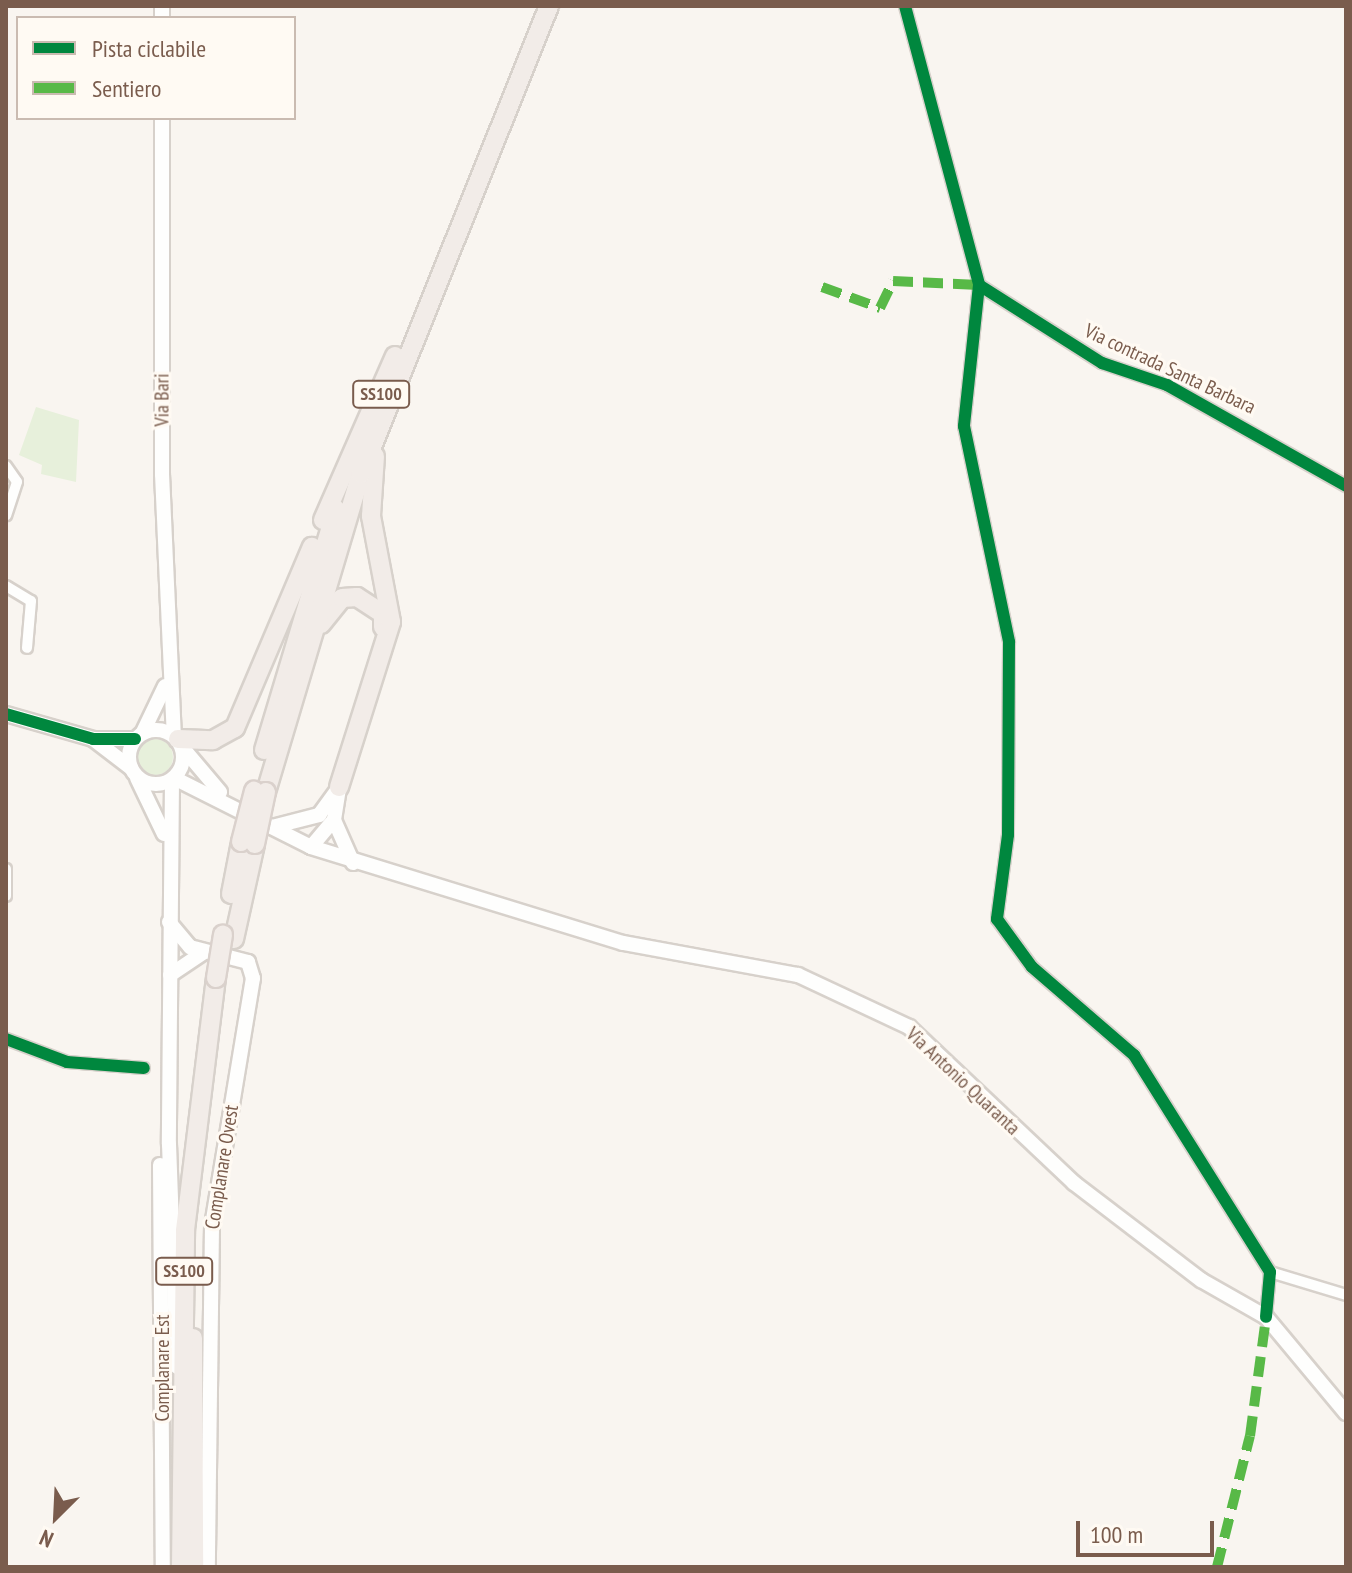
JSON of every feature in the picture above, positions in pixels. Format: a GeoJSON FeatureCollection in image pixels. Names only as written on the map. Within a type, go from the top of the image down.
{"type":"FeatureCollection","features":[{"type":"Feature","properties":{"kind":"highway","name":"SS100"},"geometry":{"type":"LineString","coordinates":[[181,1567],[180,1381],[185,1230],[229,937],[248,843],[325,541],[537,6]]}},
{"type":"Feature","properties":{"kind":"highway","name":"SS100"},"geometry":{"type":"LineString","coordinates":[[260,792],[379,427],[549,6]]}},
{"type":"Feature","properties":{"kind":"highway","name":"SS100"},"geometry":{"type":"LineString","coordinates":[[178,740],[227,735],[241,719],[401,343]]}},
{"type":"Feature","properties":{"kind":"highway","name":"SS100"},"geometry":{"type":"LineString","coordinates":[[339,787],[391,622],[371,516],[379,427]]}},
{"type":"Feature","properties":{"kind":"highway","name":"SS100"},"geometry":{"type":"LineString","coordinates":[[291,701],[325,613],[342,598],[357,597],[383,614],[381,654]]}},
{"type":"Feature","properties":{"kind":"highway","name":"SS100"},"geometry":{"type":"LineString","coordinates":[[194,1567],[197,1228],[222,980]]}},
{"type":"Feature","properties":{"kind":"main road","name":"Via Bari"},"geometry":{"type":"LineString","coordinates":[[162,120],[167,682],[178,740]]}},
{"type":"Feature","properties":{"kind":"main road"},"geometry":{"type":"LineString","coordinates":[[167,682],[139,736],[132,771],[167,846]]}},
{"type":"Feature","properties":{"kind":"main road"},"geometry":{"type":"LineString","coordinates":[[6,714],[93,739],[139,736],[178,740],[225,799]]}},
{"type":"Feature","properties":{"kind":"main road"},"geometry":{"type":"LineString","coordinates":[[93,739],[153,784],[173,779],[225,799]]}},
{"type":"Feature","properties":{"kind":"main road"},"geometry":{"type":"LineString","coordinates":[[178,740],[167,846],[172,1326],[180,1381]]}},
{"type":"Feature","properties":{"kind":"main road"},"geometry":{"type":"LineString","coordinates":[[311,847],[319,815],[339,787]]}},
{"type":"Feature","properties":{"kind":"main road"},"geometry":{"type":"LineString","coordinates":[[311,847],[334,820],[339,787]]}},
{"type":"Feature","properties":{"kind":"main road","name":"Via Antonio Quaranta"},"geometry":{"type":"LineString","coordinates":[[225,799],[270,827],[353,863],[623,943],[798,975],[909,1027],[1074,1183],[1201,1280],[1266,1317],[1346,1413]]}},
{"type":"Feature","properties":{"kind":"main road"},"geometry":{"type":"LineString","coordinates":[[270,827],[319,815]]}},
{"type":"Feature","properties":{"kind":"main road"},"geometry":{"type":"LineString","coordinates":[[334,820],[353,863]]}},
{"type":"Feature","properties":{"kind":"main road"},"geometry":{"type":"LineString","coordinates":[[169,922],[203,953],[170,975]]}},
{"type":"Feature","properties":{"kind":"main road","name":"Complanare Ovest"},"geometry":{"type":"LineString","coordinates":[[203,953],[248,962],[253,978],[212,1226],[208,1567]]}},
{"type":"Feature","properties":{"kind":"main road","name":"Complanare Est"},"geometry":{"type":"LineString","coordinates":[[163,1567],[160,1142],[168,1073]]}},
{"type":"Feature","properties":{"kind":"street"},"geometry":{"type":"LineString","coordinates":[[905,6],[979,285],[964,426],[1009,642],[1008,835],[997,919],[1032,967],[1134,1055],[1270,1272],[1266,1317]]}},
{"type":"Feature","properties":{"kind":"street","name":"Via contrada Santa Barbara"},"geometry":{"type":"LineString","coordinates":[[979,285],[1102,363],[1167,385],[1346,486]]}},
{"type":"Feature","properties":{"kind":"street"},"geometry":{"type":"LineString","coordinates":[[6,466],[17,482],[6,515]]}},
{"type":"Feature","properties":{"kind":"street"},"geometry":{"type":"LineString","coordinates":[[6,586],[31,601],[27,648]]}},
{"type":"Feature","properties":{"kind":"street"},"geometry":{"type":"LineString","coordinates":[[6,869],[6,896]]}},
{"type":"Feature","properties":{"kind":"street"},"geometry":{"type":"LineString","coordinates":[[6,1039],[67,1062],[144,1068]]}},
{"type":"Feature","properties":{"kind":"street"},"geometry":{"type":"LineString","coordinates":[[1270,1272],[1346,1295]]}},
{"type":"Feature","properties":{"kind":"green space"},"geometry":{"type":"Polygon","coordinates":[[[36,407],[79,420],[76,482],[41,474],[42,465],[19,455],[36,407]]]}},
{"type":"Feature","properties":{"kind":"green space"},"geometry":{"type":"Polygon","coordinates":[[[155,739],[168,744],[173,757],[168,770],[155,775],[142,770],[137,757],[142,744],[155,739]]]}},
{"type":"Feature","properties":{"kind":"marked path"},"geometry":{"type":"LineString","coordinates":[[822,287],[880,308],[893,281],[979,285]]}},
{"type":"Feature","properties":{"kind":"marked path"},"geometry":{"type":"LineString","coordinates":[[1217,1567],[1250,1436],[1266,1317]]}},
{"type":"Feature","properties":{"kind":"cycle path"},"geometry":{"type":"LineString","coordinates":[[905,6],[979,285],[964,426],[1009,642],[1008,835],[997,919],[1032,967],[1134,1055],[1270,1272],[1266,1317]]}},
{"type":"Feature","properties":{"kind":"cycle path"},"geometry":{"type":"LineString","coordinates":[[979,285],[1102,363],[1167,385],[1346,486]]}},
{"type":"Feature","properties":{"kind":"cycle path"},"geometry":{"type":"LineString","coordinates":[[6,714],[93,739],[135,739]]}},
{"type":"Feature","properties":{"kind":"cycle path"},"geometry":{"type":"LineString","coordinates":[[6,1039],[67,1062],[144,1068]]}}]}
